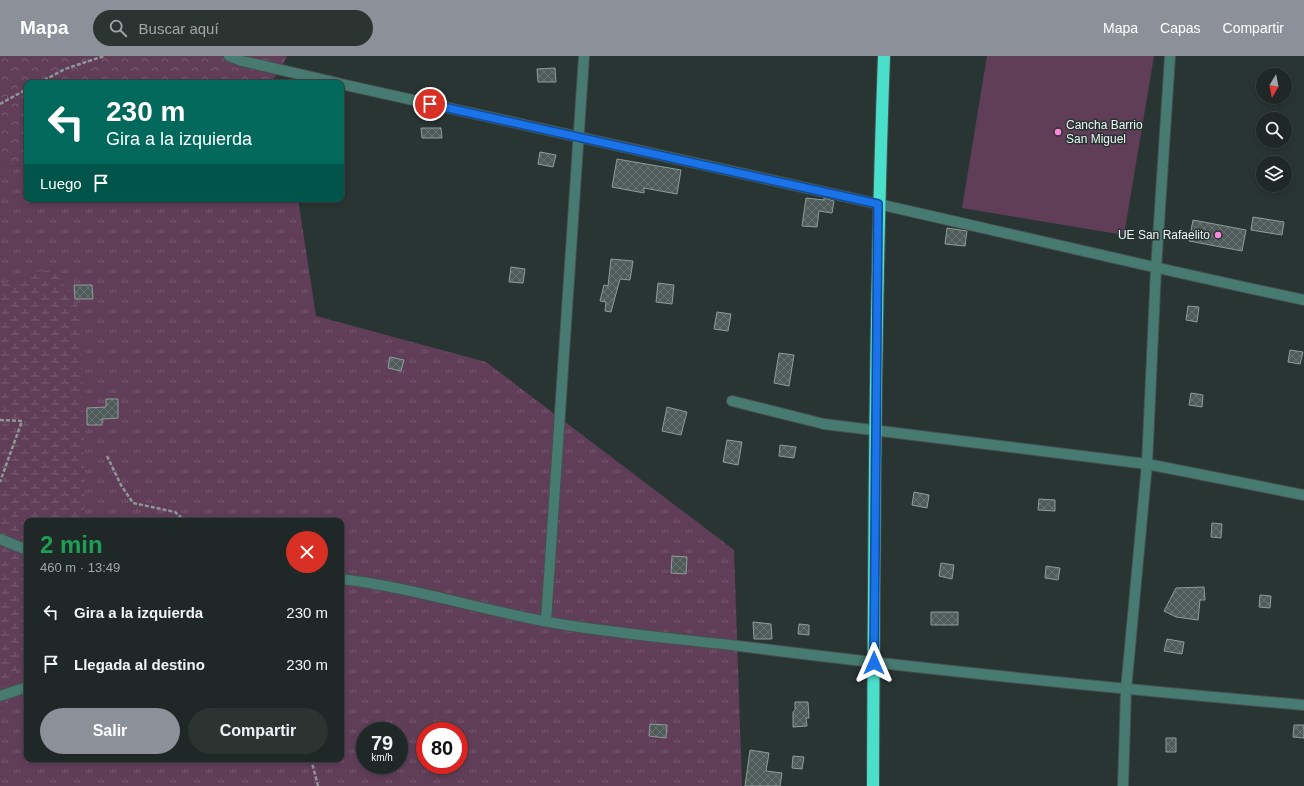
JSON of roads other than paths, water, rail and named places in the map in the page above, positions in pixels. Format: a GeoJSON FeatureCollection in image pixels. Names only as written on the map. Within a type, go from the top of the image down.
{"type":"FeatureCollection","features":[{"type":"Feature","properties":{"kind":"highway"},"geometry":{"type":"LineString","coordinates":[[873,786],[878,204],[884,56]]}},
{"type":"Feature","properties":{"kind":"street"},"geometry":{"type":"LineString","coordinates":[[229,56],[242,61],[327,80]]}},
{"type":"Feature","properties":{"kind":"street"},"geometry":{"type":"LineString","coordinates":[[546,621],[584,56]]}},
{"type":"Feature","properties":{"kind":"street"},"geometry":{"type":"LineString","coordinates":[[1123,786],[1126,690],[1147,464],[1156,269],[1170,56]]}},
{"type":"Feature","properties":{"kind":"street"},"geometry":{"type":"LineString","coordinates":[[344,84],[578,138],[878,204],[1156,269],[1304,300]]}},
{"type":"Feature","properties":{"kind":"street"},"geometry":{"type":"LineString","coordinates":[[732,401],[824,424],[1147,464],[1304,495]]}},
{"type":"Feature","properties":{"kind":"street"},"geometry":{"type":"LineString","coordinates":[[0,539],[24,549]]}},
{"type":"Feature","properties":{"kind":"street"},"geometry":{"type":"LineString","coordinates":[[344,579],[371,582],[489,610],[566,625],[874,663],[1126,690],[1304,705]]}},
{"type":"Feature","properties":{"kind":"street"},"geometry":{"type":"LineString","coordinates":[[0,696],[24,688]]}},
{"type":"Feature","properties":{"kind":"place","name":"Cancha Barrio San Miguel"},"geometry":{"type":"Point","coordinates":[1058,132]}},
{"type":"Feature","properties":{"kind":"place","name":"UE San Rafaelito"},"geometry":{"type":"Point","coordinates":[1218,235]}}]}
